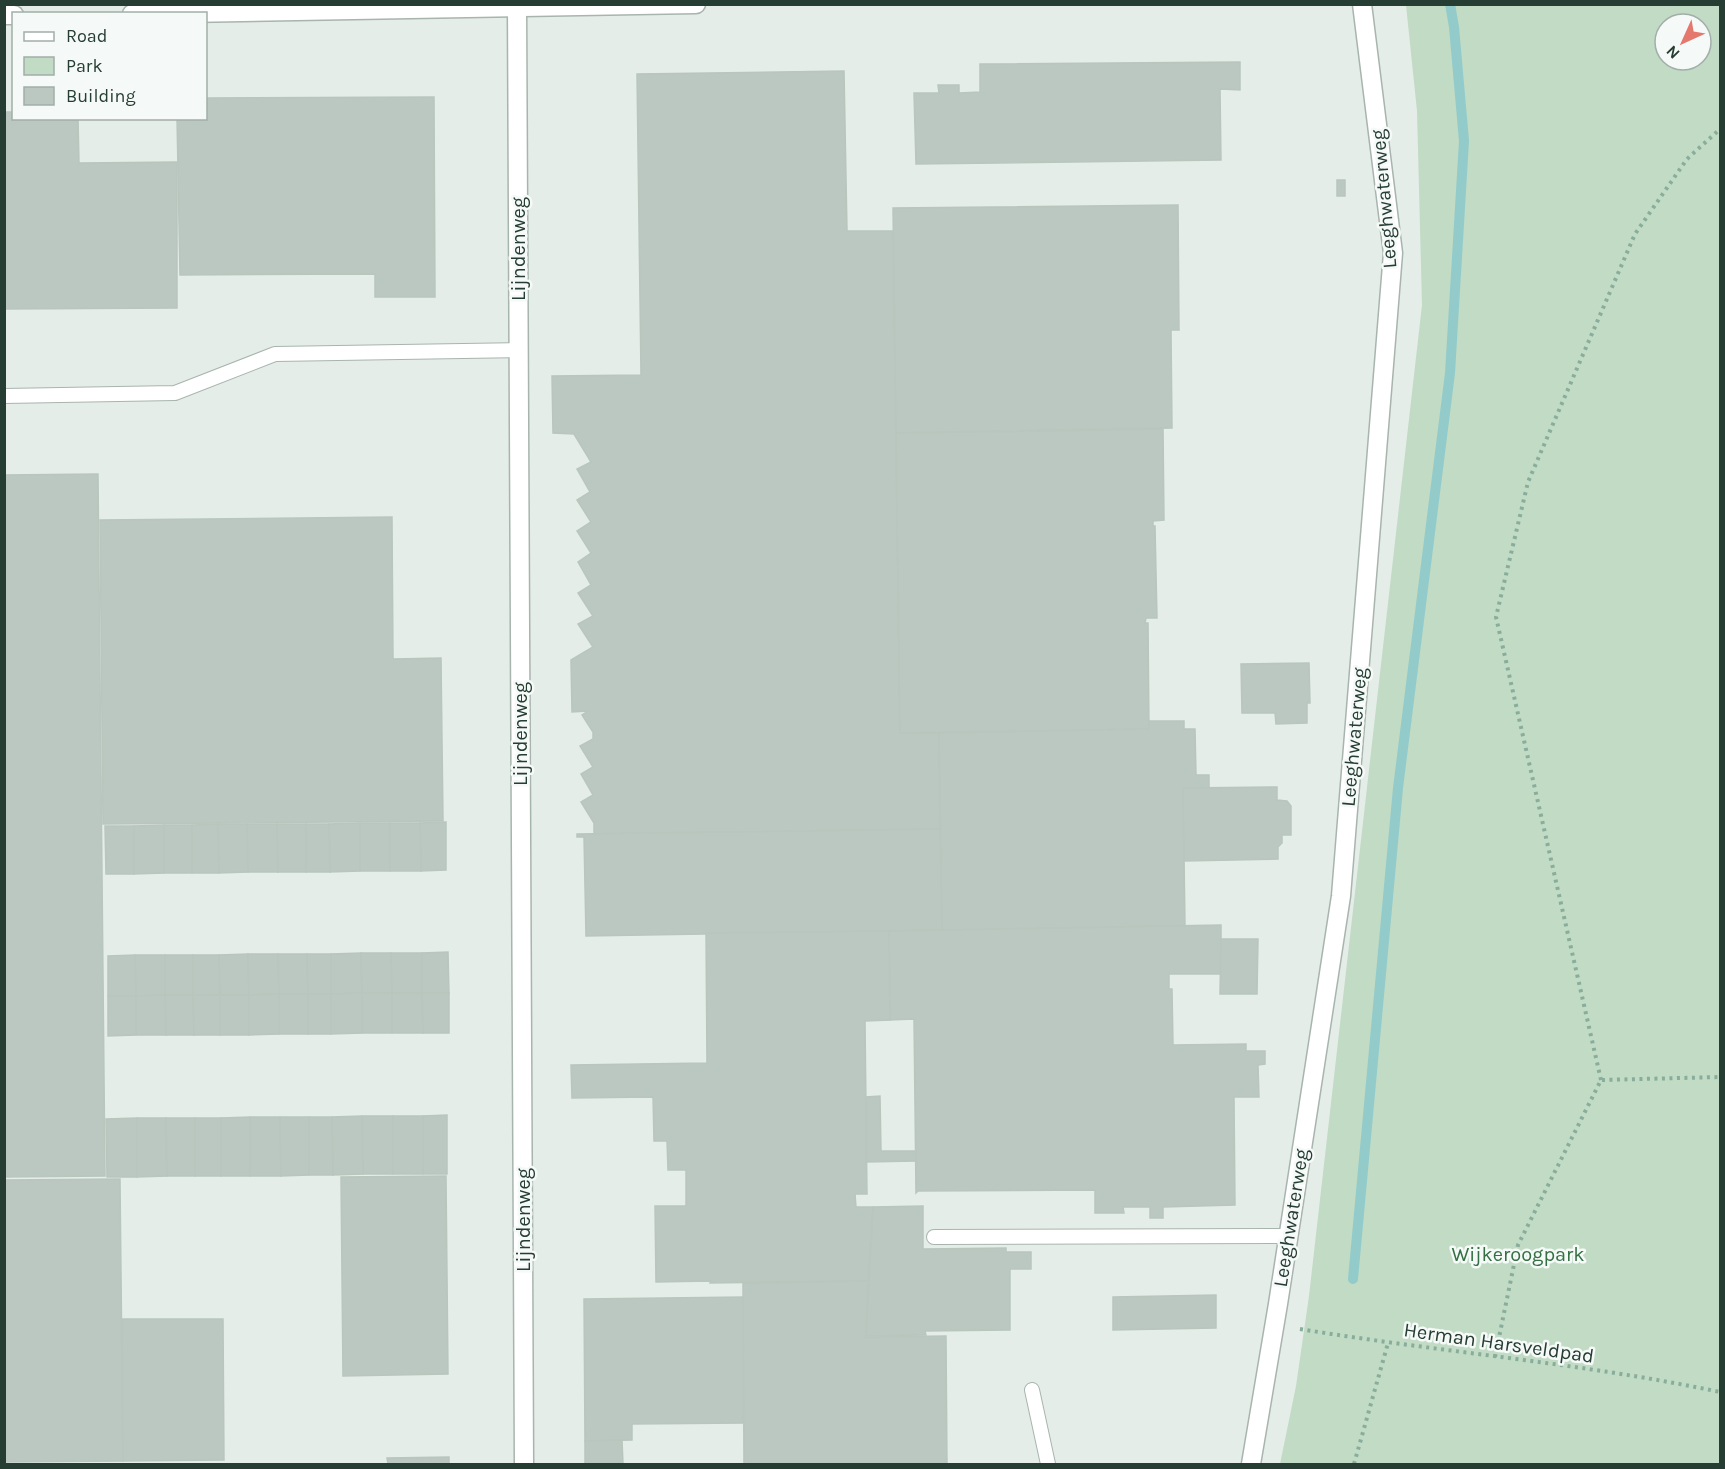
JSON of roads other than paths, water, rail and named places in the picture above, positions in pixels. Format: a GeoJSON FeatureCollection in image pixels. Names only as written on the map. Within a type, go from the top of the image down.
{"type":"FeatureCollection","features":[{"type":"Feature","properties":{"kind":"street"},"geometry":{"type":"LineString","coordinates":[[207,12],[696,4]]}},
{"type":"Feature","properties":{"kind":"street","name":"Leeghwaterweg"},"geometry":{"type":"LineString","coordinates":[[1251,1464],[1289,1236],[1341,896],[1393,253],[1362,4]]}},
{"type":"Feature","properties":{"kind":"street","name":"Lijndenweg"},"geometry":{"type":"LineString","coordinates":[[517,6],[524,1464]]}},
{"type":"Feature","properties":{"kind":"lane"},"geometry":{"type":"LineString","coordinates":[[4,396],[175,393],[275,354],[519,350]]}},
{"type":"Feature","properties":{"kind":"lane"},"geometry":{"type":"LineString","coordinates":[[934,1237],[1289,1236]]}},
{"type":"Feature","properties":{"kind":"lane"},"geometry":{"type":"LineString","coordinates":[[1032,1390],[1048,1464]]}},
{"type":"Feature","properties":{"kind":"waterway"},"geometry":{"type":"LineString","coordinates":[[1353,1279],[1398,788],[1450,373],[1464,141],[1450,4]]}},
{"type":"Feature","properties":{"kind":"park label","name":"Wijkeroogpark"},"geometry":{"type":"Point","coordinates":[1518,1254]}}]}
